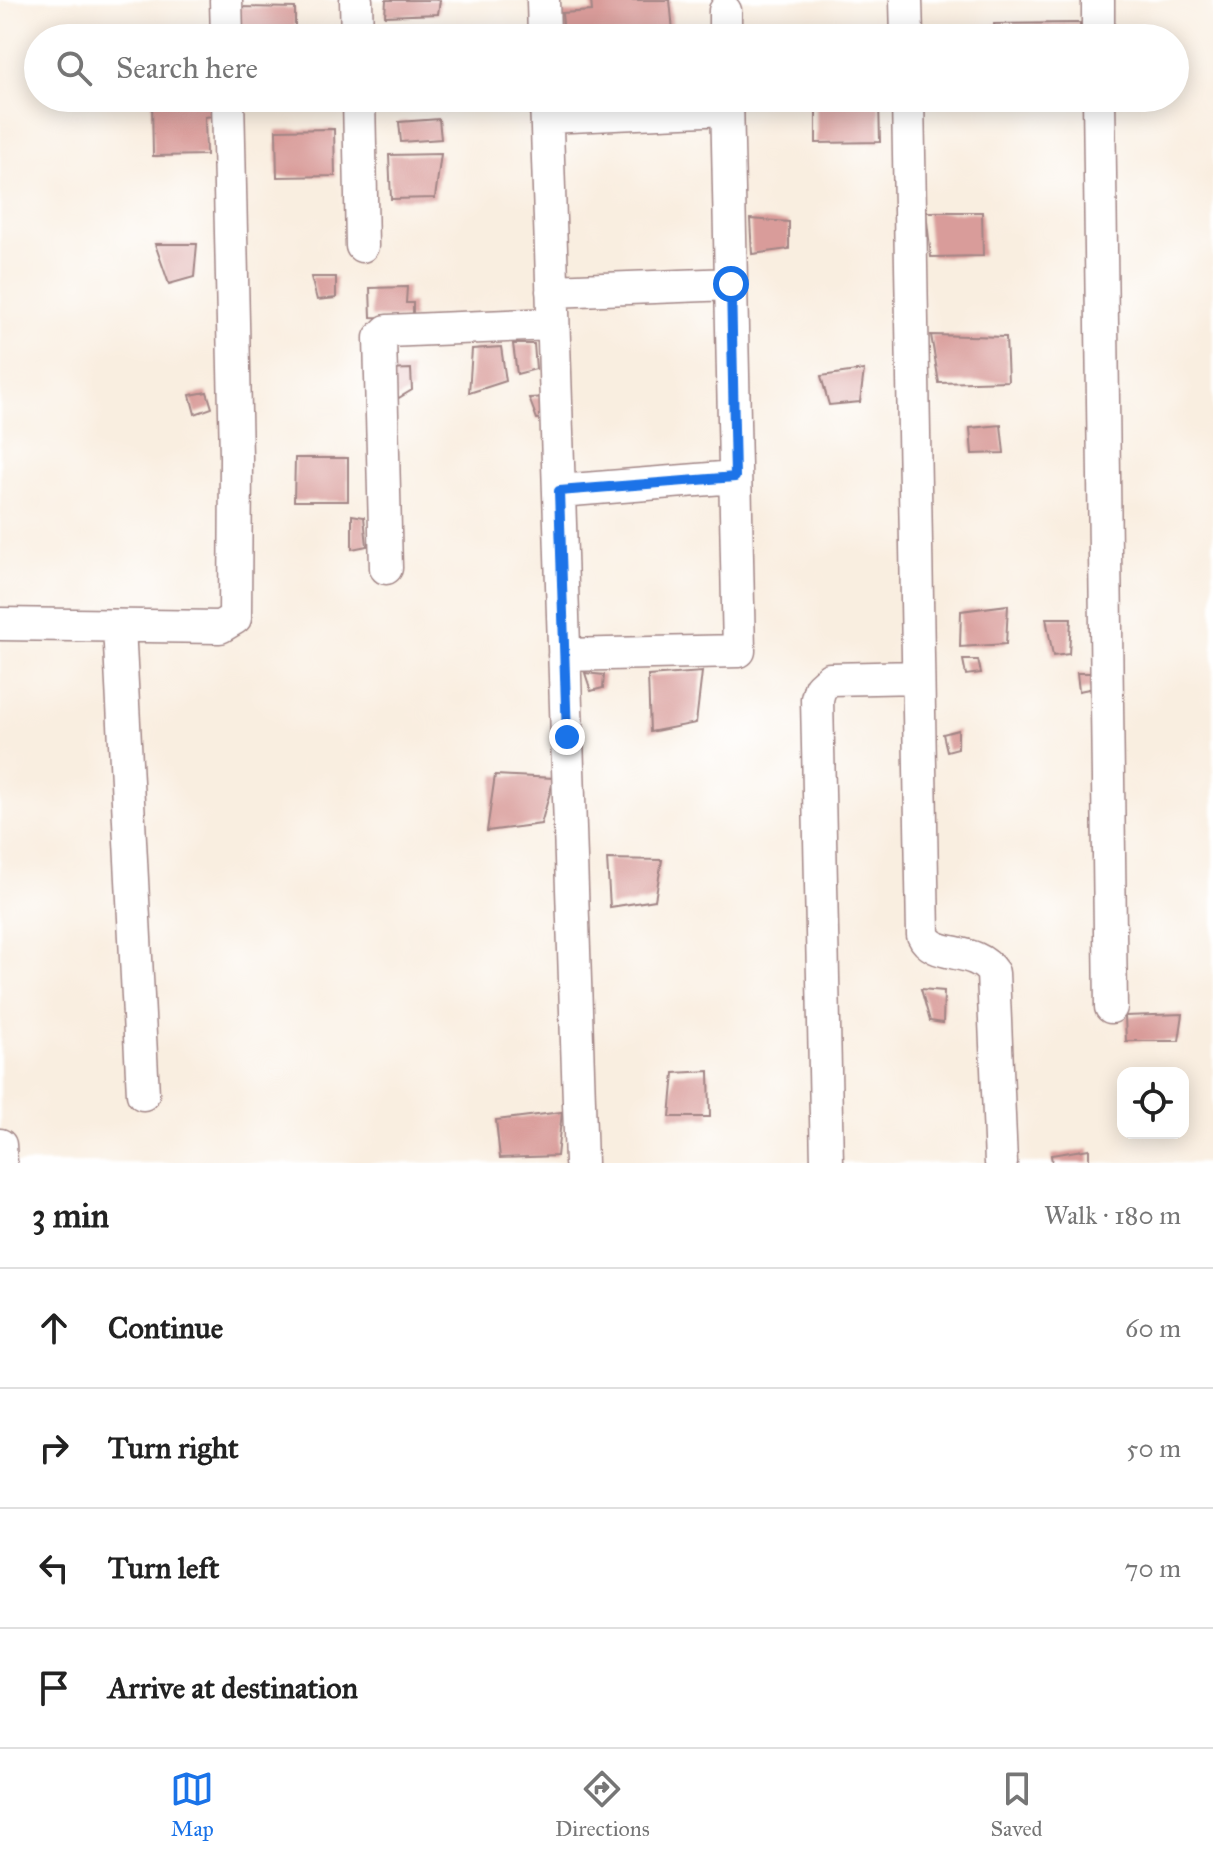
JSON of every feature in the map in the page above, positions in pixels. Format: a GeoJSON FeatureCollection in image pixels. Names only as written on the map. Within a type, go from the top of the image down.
{"type":"FeatureCollection","features":[{"type":"Feature","properties":{"kind":"street"},"geometry":{"type":"LineString","coordinates":[[226,0],[227,24]]}},
{"type":"Feature","properties":{"kind":"street"},"geometry":{"type":"LineString","coordinates":[[356,0],[357,24]]}},
{"type":"Feature","properties":{"kind":"street"},"geometry":{"type":"LineString","coordinates":[[543,0],[544,24]]}},
{"type":"Feature","properties":{"kind":"street"},"geometry":{"type":"LineString","coordinates":[[906,0],[907,24]]}},
{"type":"Feature","properties":{"kind":"street"},"geometry":{"type":"LineString","coordinates":[[1098,0],[1098,24]]}},
{"type":"Feature","properties":{"kind":"street"},"geometry":{"type":"LineString","coordinates":[[0,624],[220,627],[235,618],[236,457],[228,112]]}},
{"type":"Feature","properties":{"kind":"street"},"geometry":{"type":"LineString","coordinates":[[359,112],[362,246]]}},
{"type":"Feature","properties":{"kind":"street"},"geometry":{"type":"LineString","coordinates":[[546,112],[581,1163]]}},
{"type":"Feature","properties":{"kind":"street"},"geometry":{"type":"LineString","coordinates":[[564,655],[739,651],[727,112]]}},
{"type":"Feature","properties":{"kind":"street"},"geometry":{"type":"LineString","coordinates":[[908,112],[923,935],[933,947],[978,957],[993,973],[1001,1163]]}},
{"type":"Feature","properties":{"kind":"street"},"geometry":{"type":"LineString","coordinates":[[1099,112],[1111,1007]]}},
{"type":"Feature","properties":{"kind":"street"},"geometry":{"type":"LineString","coordinates":[[552,291],[731,284]]}},
{"type":"Feature","properties":{"kind":"street"},"geometry":{"type":"LineString","coordinates":[[386,568],[380,338],[387,331],[553,324]]}},
{"type":"Feature","properties":{"kind":"street"},"geometry":{"type":"LineString","coordinates":[[559,491],[735,477]]}},
{"type":"Feature","properties":{"kind":"street"},"geometry":{"type":"LineString","coordinates":[[119,626],[143,1094]]}},
{"type":"Feature","properties":{"kind":"street"},"geometry":{"type":"LineString","coordinates":[[827,1163],[817,699],[820,688],[830,679],[918,677]]}},
{"type":"Feature","properties":{"kind":"street"},"geometry":{"type":"LineString","coordinates":[[0,1145],[1,1163]]}},
{"type":"Feature","properties":{"kind":"building"},"geometry":{"type":"Polygon","coordinates":[[[386,0],[440,0],[438,14],[385,16],[386,0]]]}},
{"type":"Feature","properties":{"kind":"building"},"geometry":{"type":"Polygon","coordinates":[[[591,0],[670,0],[672,24],[563,24],[562,13],[592,11],[591,0]]]}},
{"type":"Feature","properties":{"kind":"building"},"geometry":{"type":"Polygon","coordinates":[[[238,7],[295,8],[295,24],[238,24],[238,7]]]}},
{"type":"Feature","properties":{"kind":"building"},"geometry":{"type":"Polygon","coordinates":[[[1080,23],[1080,24],[994,24],[1080,23]]]}},
{"type":"Feature","properties":{"kind":"building"},"geometry":{"type":"Polygon","coordinates":[[[152,112],[212,112],[212,116],[205,117],[206,155],[153,156],[152,112]]]}},
{"type":"Feature","properties":{"kind":"building"},"geometry":{"type":"Polygon","coordinates":[[[816,112],[879,112],[880,142],[816,143],[816,112]]]}},
{"type":"Feature","properties":{"kind":"building"},"geometry":{"type":"Polygon","coordinates":[[[439,119],[441,139],[401,142],[399,122],[439,119]]]}},
{"type":"Feature","properties":{"kind":"building"},"geometry":{"type":"Polygon","coordinates":[[[334,129],[335,176],[277,177],[276,130],[334,129]]]}},
{"type":"Feature","properties":{"kind":"building"},"geometry":{"type":"Polygon","coordinates":[[[441,154],[435,198],[391,199],[389,155],[441,154]]]}},
{"type":"Feature","properties":{"kind":"building"},"geometry":{"type":"Polygon","coordinates":[[[926,212],[982,212],[983,256],[931,257],[926,212]]]}},
{"type":"Feature","properties":{"kind":"building"},"geometry":{"type":"Polygon","coordinates":[[[750,219],[789,222],[789,249],[752,254],[750,219]]]}},
{"type":"Feature","properties":{"kind":"building"},"geometry":{"type":"Polygon","coordinates":[[[155,244],[197,244],[194,277],[169,284],[155,244]]]}},
{"type":"Feature","properties":{"kind":"building"},"geometry":{"type":"Polygon","coordinates":[[[311,277],[336,277],[336,298],[317,300],[311,277]]]}},
{"type":"Feature","properties":{"kind":"building"},"geometry":{"type":"Polygon","coordinates":[[[407,287],[406,303],[413,303],[413,319],[371,317],[370,288],[407,287]]]}},
{"type":"Feature","properties":{"kind":"building"},"geometry":{"type":"Polygon","coordinates":[[[931,335],[1006,337],[1008,381],[939,383],[931,335]]]}},
{"type":"Feature","properties":{"kind":"building"},"geometry":{"type":"Polygon","coordinates":[[[513,344],[534,344],[536,369],[517,374],[513,344]]]}},
{"type":"Feature","properties":{"kind":"building"},"geometry":{"type":"Polygon","coordinates":[[[501,347],[506,381],[469,393],[472,349],[501,347]]]}},
{"type":"Feature","properties":{"kind":"building"},"geometry":{"type":"Polygon","coordinates":[[[411,369],[412,390],[397,399],[386,370],[411,369]]]}},
{"type":"Feature","properties":{"kind":"building"},"geometry":{"type":"Polygon","coordinates":[[[864,370],[860,402],[829,405],[821,376],[864,370]]]}},
{"type":"Feature","properties":{"kind":"building"},"geometry":{"type":"Polygon","coordinates":[[[207,392],[212,408],[195,414],[190,395],[207,392]]]}},
{"type":"Feature","properties":{"kind":"building"},"geometry":{"type":"Polygon","coordinates":[[[549,397],[548,418],[537,419],[529,398],[549,397]]]}},
{"type":"Feature","properties":{"kind":"building"},"geometry":{"type":"Polygon","coordinates":[[[1001,425],[1004,453],[972,454],[970,428],[1001,425]]]}},
{"type":"Feature","properties":{"kind":"building"},"geometry":{"type":"Polygon","coordinates":[[[295,458],[348,458],[348,501],[294,501],[295,458]]]}},
{"type":"Feature","properties":{"kind":"building"},"geometry":{"type":"Polygon","coordinates":[[[352,515],[364,517],[367,546],[352,549],[352,515]]]}},
{"type":"Feature","properties":{"kind":"building"},"geometry":{"type":"Polygon","coordinates":[[[1008,605],[1006,644],[960,647],[961,611],[1008,605]]]}},
{"type":"Feature","properties":{"kind":"building"},"geometry":{"type":"Polygon","coordinates":[[[1046,618],[1071,618],[1069,654],[1053,656],[1046,618]]]}},
{"type":"Feature","properties":{"kind":"building"},"geometry":{"type":"Polygon","coordinates":[[[963,660],[978,660],[981,673],[966,675],[963,660]]]}},
{"type":"Feature","properties":{"kind":"building"},"geometry":{"type":"Polygon","coordinates":[[[702,672],[696,723],[650,732],[648,676],[702,672]]]}},
{"type":"Feature","properties":{"kind":"building"},"geometry":{"type":"Polygon","coordinates":[[[585,673],[604,675],[603,688],[591,691],[585,673]]]}},
{"type":"Feature","properties":{"kind":"building"},"geometry":{"type":"Polygon","coordinates":[[[1077,673],[1092,673],[1094,688],[1079,691],[1077,673]]]}},
{"type":"Feature","properties":{"kind":"building"},"geometry":{"type":"Polygon","coordinates":[[[958,730],[958,748],[947,751],[943,734],[958,730]]]}},
{"type":"Feature","properties":{"kind":"building"},"geometry":{"type":"Polygon","coordinates":[[[495,775],[554,778],[541,824],[487,831],[495,775]]]}},
{"type":"Feature","properties":{"kind":"building"},"geometry":{"type":"Polygon","coordinates":[[[607,859],[662,860],[655,900],[610,907],[607,859]]]}},
{"type":"Feature","properties":{"kind":"building"},"geometry":{"type":"Polygon","coordinates":[[[921,989],[944,991],[943,1023],[930,1021],[921,989]]]}},
{"type":"Feature","properties":{"kind":"building"},"geometry":{"type":"Polygon","coordinates":[[[1183,1014],[1179,1041],[1126,1041],[1125,1016],[1183,1014]]]}},
{"type":"Feature","properties":{"kind":"building"},"geometry":{"type":"Polygon","coordinates":[[[709,1071],[710,1117],[670,1117],[674,1073],[709,1071]]]}},
{"type":"Feature","properties":{"kind":"building"},"geometry":{"type":"Polygon","coordinates":[[[562,1112],[557,1156],[500,1158],[496,1120],[562,1112]]]}},
{"type":"Feature","properties":{"kind":"building"},"geometry":{"type":"Polygon","coordinates":[[[1089,1149],[1089,1163],[1052,1163],[1051,1155],[1089,1149]]]}},
{"type":"Feature","properties":{"kind":"route"},"geometry":{"type":"LineString","coordinates":[[567,737],[559,491],[735,477],[731,284]]}}]}
